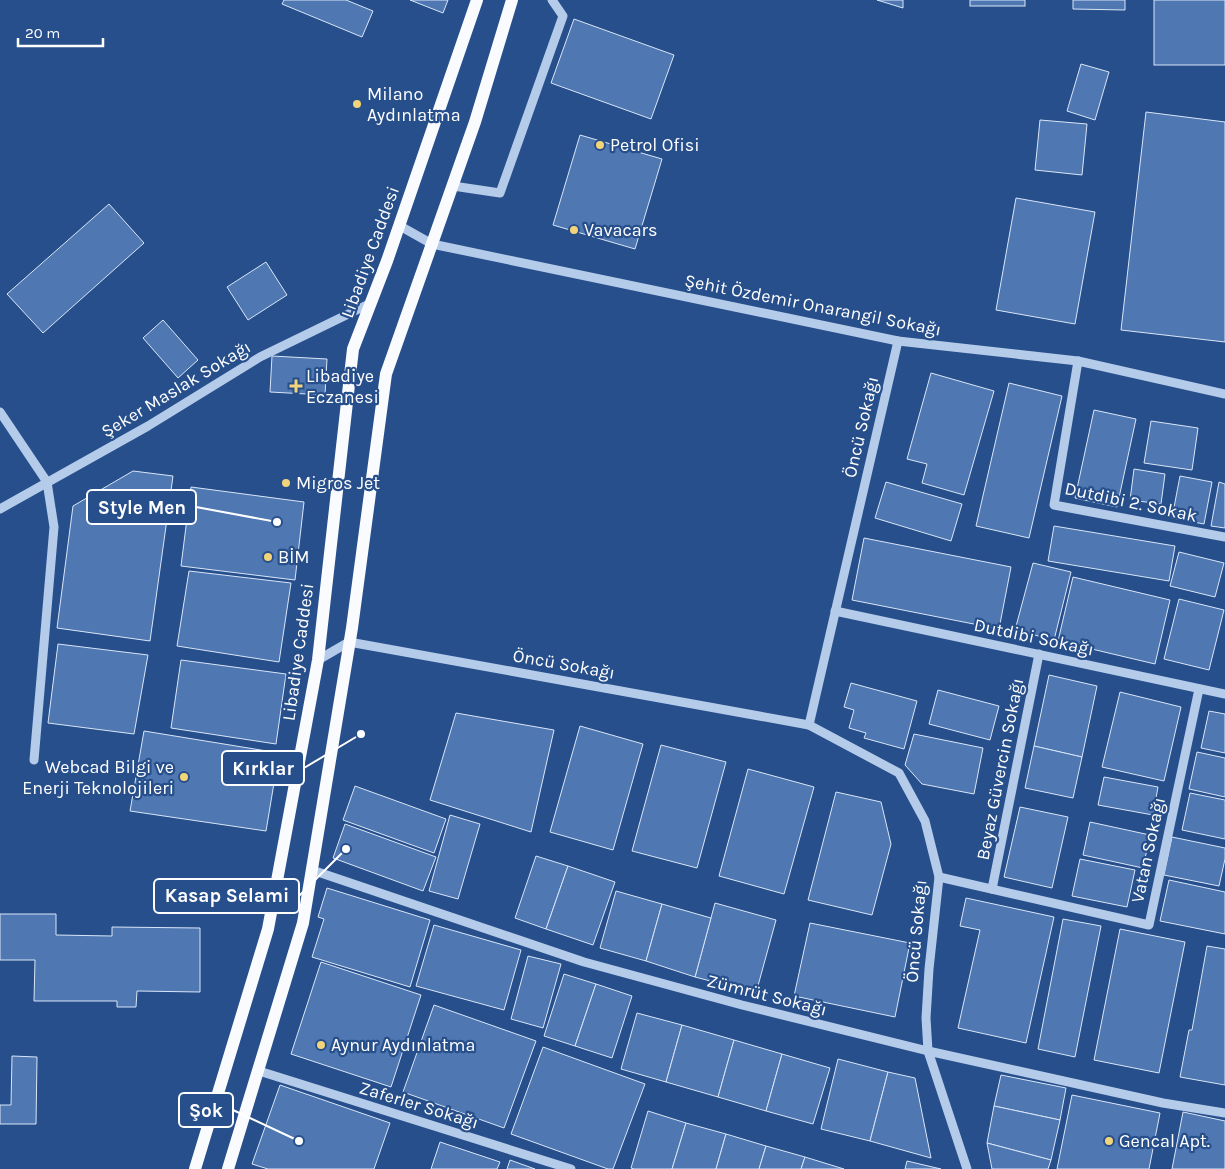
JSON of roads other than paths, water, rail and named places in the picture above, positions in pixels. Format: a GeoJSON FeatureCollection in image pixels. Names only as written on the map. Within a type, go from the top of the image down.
{"type":"FeatureCollection","features":[{"type":"Feature","properties":{"kind":"main road","name":"Libadiye Caddesi"},"geometry":{"type":"LineString","coordinates":[[195,1169],[268,929],[318,660],[353,349],[400,226],[477,0]]}},
{"type":"Feature","properties":{"kind":"main road"},"geometry":{"type":"LineString","coordinates":[[228,1169],[303,923],[352,628],[386,374],[475,122],[512,0]]}},
{"type":"Feature","properties":{"kind":"street"},"geometry":{"type":"LineString","coordinates":[[453,186],[500,193],[562,16],[552,0]]}},
{"type":"Feature","properties":{"kind":"street","name":"Şehit Özdemir Onarangil Sokağı"},"geometry":{"type":"LineString","coordinates":[[400,226],[432,244],[898,341],[1078,361],[1225,394]]}},
{"type":"Feature","properties":{"kind":"street","name":"Şeker Maslak Sokağı"},"geometry":{"type":"LineString","coordinates":[[0,509],[148,426],[260,357],[371,303]]}},
{"type":"Feature","properties":{"kind":"street","name":"Öncü Sokağı"},"geometry":{"type":"LineString","coordinates":[[809,726],[898,341]]}},
{"type":"Feature","properties":{"kind":"street","name":"Dutdibi 2. Sokak"},"geometry":{"type":"LineString","coordinates":[[1078,361],[1054,505],[1225,537]]}},
{"type":"Feature","properties":{"kind":"street"},"geometry":{"type":"LineString","coordinates":[[0,412],[47,482],[54,527],[34,760]]}},
{"type":"Feature","properties":{"kind":"street","name":"Dutdibi Sokağı"},"geometry":{"type":"LineString","coordinates":[[835,611],[1225,694]]}},
{"type":"Feature","properties":{"kind":"street"},"geometry":{"type":"LineString","coordinates":[[318,660],[349,642]]}},
{"type":"Feature","properties":{"kind":"street","name":"Öncü Sokağı"},"geometry":{"type":"LineString","coordinates":[[349,642],[809,726],[899,773],[925,821],[939,877],[929,968],[926,1018],[928,1052],[967,1169]]}},
{"type":"Feature","properties":{"kind":"street","name":"Beyaz Güvercin Sokağı"},"geometry":{"type":"LineString","coordinates":[[992,889],[1039,654]]}},
{"type":"Feature","properties":{"kind":"street","name":"Vatan Sokağı"},"geometry":{"type":"LineString","coordinates":[[939,877],[1148,925],[1199,688]]}},
{"type":"Feature","properties":{"kind":"street","name":"Zümrüt Sokağı"},"geometry":{"type":"LineString","coordinates":[[312,870],[584,962],[742,1006],[928,1052],[1163,1103],[1225,1113]]}},
{"type":"Feature","properties":{"kind":"street","name":"Zaferler Sokağı"},"geometry":{"type":"LineString","coordinates":[[258,1071],[571,1169]]}},
{"type":"Feature","properties":{"kind":"place","name":"Milano Aydınlatma"},"geometry":{"type":"Point","coordinates":[357,104]}},
{"type":"Feature","properties":{"kind":"place","name":"Petrol Ofisi"},"geometry":{"type":"Point","coordinates":[600,145]}},
{"type":"Feature","properties":{"kind":"place","name":"Vavacars"},"geometry":{"type":"Point","coordinates":[574,230]}},
{"type":"Feature","properties":{"kind":"place","name":"Libadiye Eczanesi"},"geometry":{"type":"Point","coordinates":[296,386]}},
{"type":"Feature","properties":{"kind":"place","name":"Migros Jet"},"geometry":{"type":"Point","coordinates":[286,483]}},
{"type":"Feature","properties":{"kind":"place","name":"Style Men"},"geometry":{"type":"Point","coordinates":[277,522]}},
{"type":"Feature","properties":{"kind":"place","name":"BİM"},"geometry":{"type":"Point","coordinates":[268,557]}},
{"type":"Feature","properties":{"kind":"place","name":"Kırklar"},"geometry":{"type":"Point","coordinates":[361,734]}},
{"type":"Feature","properties":{"kind":"place","name":"Webcad Bilgi ve Enerji Teknolojileri"},"geometry":{"type":"Point","coordinates":[184,777]}},
{"type":"Feature","properties":{"kind":"place","name":"Kasap Selami"},"geometry":{"type":"Point","coordinates":[346,849]}},
{"type":"Feature","properties":{"kind":"place","name":"Aynur Aydınlatma"},"geometry":{"type":"Point","coordinates":[321,1045]}},
{"type":"Feature","properties":{"kind":"place","name":"Şok"},"geometry":{"type":"Point","coordinates":[299,1141]}},
{"type":"Feature","properties":{"kind":"place","name":"Gencal Apt."},"geometry":{"type":"Point","coordinates":[1109,1141]}}]}
